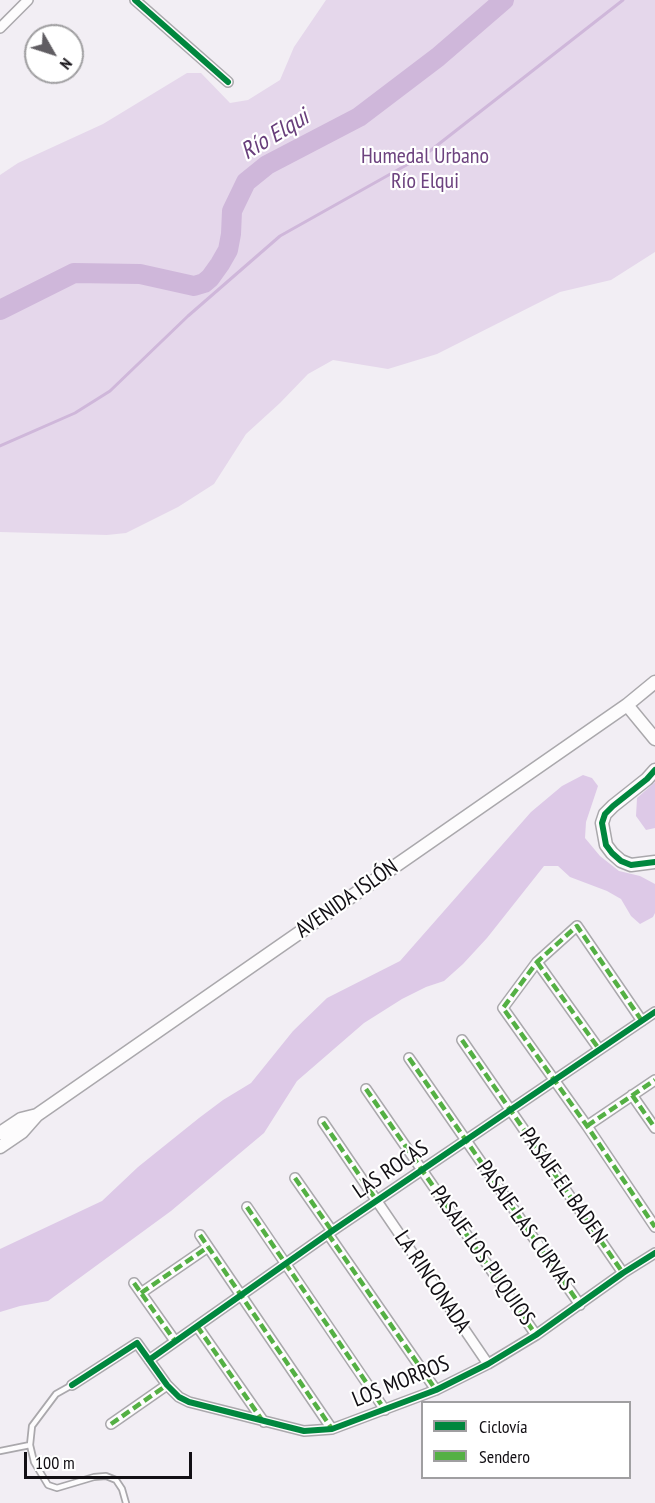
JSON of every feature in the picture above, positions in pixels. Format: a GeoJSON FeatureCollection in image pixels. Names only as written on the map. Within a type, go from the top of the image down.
{"type":"FeatureCollection","features":[{"type":"Feature","properties":{"kind":"main road","name":"AVENIDA ISLÓN"},"geometry":{"type":"LineString","coordinates":[[0,1147],[22,1132],[37,1115],[627,705],[655,682]]}},
{"type":"Feature","properties":{"kind":"main road"},"geometry":{"type":"LineString","coordinates":[[627,705],[655,739]]}},
{"type":"Feature","properties":{"kind":"main road"},"geometry":{"type":"LineString","coordinates":[[655,770],[613,806],[605,814],[602,823],[606,845],[621,861],[631,866],[655,862]]}},
{"type":"Feature","properties":{"kind":"main road","name":"AVENIDA ISLÓN"},"geometry":{"type":"LineString","coordinates":[[0,1133],[21,1119],[37,1115]]}},
{"type":"Feature","properties":{"kind":"street"},"geometry":{"type":"LineString","coordinates":[[0,28],[28,0]]}},
{"type":"Feature","properties":{"kind":"street"},"geometry":{"type":"LineString","coordinates":[[135,0],[228,81]]}},
{"type":"Feature","properties":{"kind":"street"},"geometry":{"type":"LineString","coordinates":[[642,1020],[577,926],[537,962],[503,1008],[655,1227]]}},
{"type":"Feature","properties":{"kind":"street"},"geometry":{"type":"LineString","coordinates":[[537,962],[599,1049]]}},
{"type":"Feature","properties":{"kind":"street","name":"LAS ROCAS"},"geometry":{"type":"LineString","coordinates":[[149,1360],[330,1233],[655,1012]]}},
{"type":"Feature","properties":{"kind":"street","name":"PASAJE EL BADEN"},"geometry":{"type":"LineString","coordinates":[[462,1040],[623,1273]]}},
{"type":"Feature","properties":{"kind":"street","name":"PASAJE LAS CURVAS"},"geometry":{"type":"LineString","coordinates":[[409,1058],[580,1305]]}},
{"type":"Feature","properties":{"kind":"street"},"geometry":{"type":"LineString","coordinates":[[587,1126],[655,1080]]}},
{"type":"Feature","properties":{"kind":"street","name":"PASAJE LOS PUQUIOS"},"geometry":{"type":"LineString","coordinates":[[366,1089],[536,1335]]}},
{"type":"Feature","properties":{"kind":"street"},"geometry":{"type":"LineString","coordinates":[[633,1095],[655,1128]]}},
{"type":"Feature","properties":{"kind":"street","name":"LA RINCONADA"},"geometry":{"type":"LineString","coordinates":[[323,1122],[488,1364]]}},
{"type":"Feature","properties":{"kind":"street"},"geometry":{"type":"LineString","coordinates":[[294,1178],[436,1390]]}},
{"type":"Feature","properties":{"kind":"street"},"geometry":{"type":"LineString","coordinates":[[247,1207],[385,1410]]}},
{"type":"Feature","properties":{"kind":"street"},"geometry":{"type":"LineString","coordinates":[[200,1235],[332,1429]]}},
{"type":"Feature","properties":{"kind":"street"},"geometry":{"type":"LineString","coordinates":[[141,1293],[208,1247]]}},
{"type":"Feature","properties":{"kind":"street","name":"LOS MORROS"},"geometry":{"type":"LineString","coordinates":[[149,1360],[179,1397],[189,1402],[304,1431],[332,1429],[436,1390],[488,1364],[536,1335],[655,1253]]}},
{"type":"Feature","properties":{"kind":"street"},"geometry":{"type":"LineString","coordinates":[[134,1283],[175,1341]]}},
{"type":"Feature","properties":{"kind":"street"},"geometry":{"type":"LineString","coordinates":[[197,1326],[264,1422]]}},
{"type":"Feature","properties":{"kind":"street"},"geometry":{"type":"LineString","coordinates":[[72,1385],[137,1343],[149,1360]]}},
{"type":"Feature","properties":{"kind":"street"},"geometry":{"type":"LineString","coordinates":[[111,1424],[168,1385]]}},
{"type":"Feature","properties":{"kind":"lane"},"geometry":{"type":"LineString","coordinates":[[72,1385],[56,1395],[32,1426],[30,1445],[34,1462],[48,1485],[57,1488],[94,1477],[106,1476],[116,1480],[122,1489],[126,1503]]}},
{"type":"Feature","properties":{"kind":"lane"},"geometry":{"type":"LineString","coordinates":[[0,1451],[30,1445]]}},
{"type":"Feature","properties":{"kind":"green space","name":"Humedal Urbano Río Elqui"},"geometry":{"type":"Polygon","coordinates":[[[326,0],[655,0],[655,252],[611,280],[560,292],[437,354],[388,369],[333,360],[308,374],[246,434],[214,484],[178,507],[126,533],[107,535],[0,532],[0,175],[18,163],[103,124],[187,73],[201,73],[230,103],[248,100],[280,80],[294,47],[326,0]]]}},
{"type":"Feature","properties":{"kind":"shaded area"},"geometry":{"type":"Polygon","coordinates":[[[583,775],[592,778],[598,786],[586,822],[585,838],[600,856],[619,871],[640,876],[655,884],[653,917],[640,924],[631,916],[621,899],[607,891],[570,877],[558,866],[544,866],[487,938],[463,964],[444,981],[402,999],[364,1023],[297,1081],[264,1133],[171,1211],[48,1301],[0,1312],[0,1249],[102,1201],[138,1167],[199,1118],[251,1083],[293,1031],[327,998],[400,961],[531,812],[562,786],[583,775]]]}},
{"type":"Feature","properties":{"kind":"shaded area"},"geometry":{"type":"Polygon","coordinates":[[[655,782],[655,828],[646,830],[636,816],[637,798],[655,782]]]}},
{"type":"Feature","properties":{"kind":"waterway","name":"Río Elqui"},"geometry":{"type":"LineString","coordinates":[[0,310],[74,273],[140,274],[194,286],[204,283],[210,278],[228,250],[232,211],[246,182],[267,165],[359,117],[438,57],[504,0]]}},
{"type":"Feature","properties":{"kind":"waterway"},"geometry":{"type":"LineString","coordinates":[[0,446],[75,413],[110,391],[188,316],[280,236],[426,154],[623,0]]}},
{"type":"Feature","properties":{"kind":"marked path"},"geometry":{"type":"LineString","coordinates":[[642,1021],[577,926],[537,962],[503,1008],[655,1227]]}},
{"type":"Feature","properties":{"kind":"marked path"},"geometry":{"type":"LineString","coordinates":[[537,962],[599,1049]]}},
{"type":"Feature","properties":{"kind":"marked path"},"geometry":{"type":"LineString","coordinates":[[462,1040],[623,1273]]}},
{"type":"Feature","properties":{"kind":"marked path"},"geometry":{"type":"LineString","coordinates":[[409,1058],[580,1305]]}},
{"type":"Feature","properties":{"kind":"marked path"},"geometry":{"type":"LineString","coordinates":[[587,1126],[655,1080]]}},
{"type":"Feature","properties":{"kind":"marked path"},"geometry":{"type":"LineString","coordinates":[[366,1089],[536,1335]]}},
{"type":"Feature","properties":{"kind":"marked path"},"geometry":{"type":"LineString","coordinates":[[632,1095],[655,1128]]}},
{"type":"Feature","properties":{"kind":"marked path"},"geometry":{"type":"LineString","coordinates":[[323,1122],[377,1201]]}},
{"type":"Feature","properties":{"kind":"marked path"},"geometry":{"type":"LineString","coordinates":[[295,1178],[332,1231]]}},
{"type":"Feature","properties":{"kind":"marked path"},"geometry":{"type":"LineString","coordinates":[[247,1207],[385,1410]]}},
{"type":"Feature","properties":{"kind":"marked path"},"geometry":{"type":"LineString","coordinates":[[328,1234],[436,1390]]}},
{"type":"Feature","properties":{"kind":"marked path"},"geometry":{"type":"LineString","coordinates":[[200,1235],[332,1429]]}},
{"type":"Feature","properties":{"kind":"marked path"},"geometry":{"type":"LineString","coordinates":[[141,1293],[208,1247]]}},
{"type":"Feature","properties":{"kind":"marked path"},"geometry":{"type":"LineString","coordinates":[[134,1283],[175,1341]]}},
{"type":"Feature","properties":{"kind":"marked path"},"geometry":{"type":"LineString","coordinates":[[197,1326],[262,1420]]}},
{"type":"Feature","properties":{"kind":"marked path"},"geometry":{"type":"LineString","coordinates":[[111,1424],[167,1385]]}},
{"type":"Feature","properties":{"kind":"cycle path"},"geometry":{"type":"LineString","coordinates":[[135,0],[228,82]]}},
{"type":"Feature","properties":{"kind":"cycle path"},"geometry":{"type":"LineString","coordinates":[[655,770],[613,806],[605,814],[602,823],[606,845],[621,861],[631,865],[655,862]]}},
{"type":"Feature","properties":{"kind":"cycle path"},"geometry":{"type":"LineString","coordinates":[[149,1360],[332,1231],[655,1012]]}},
{"type":"Feature","properties":{"kind":"cycle path"},"geometry":{"type":"LineString","coordinates":[[72,1385],[137,1343],[167,1385],[179,1397],[189,1402],[304,1431],[332,1429],[436,1390],[488,1364],[536,1335],[655,1253]]}}]}
